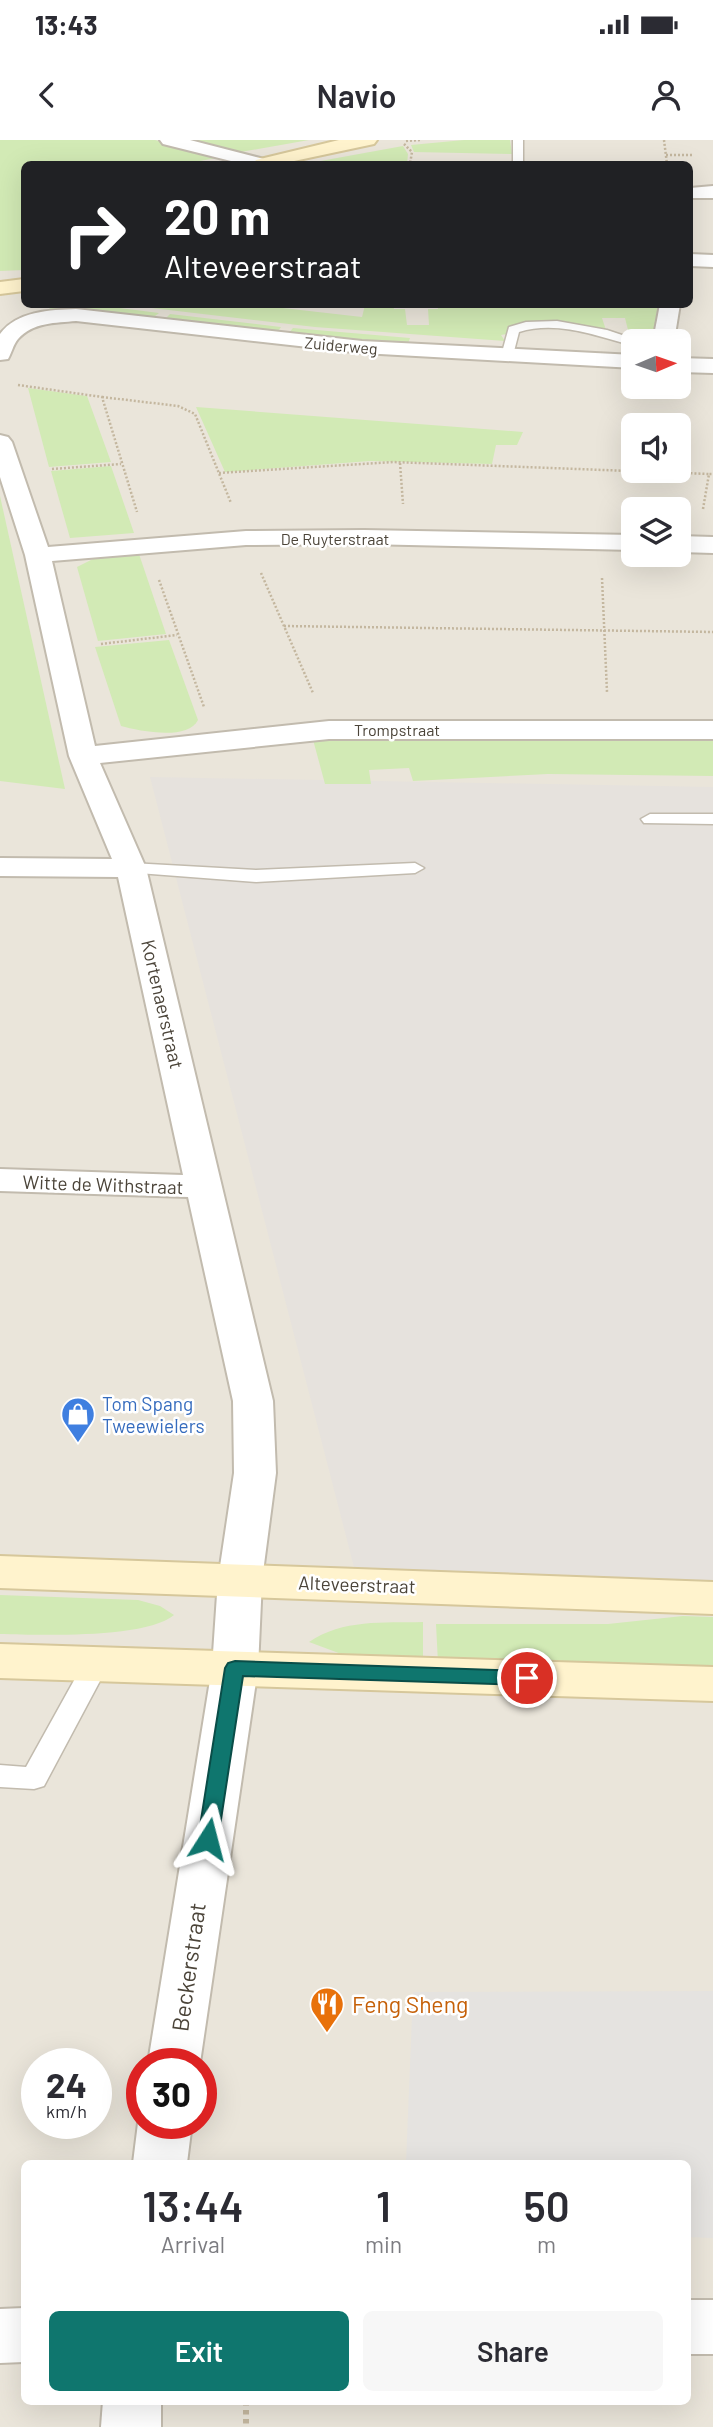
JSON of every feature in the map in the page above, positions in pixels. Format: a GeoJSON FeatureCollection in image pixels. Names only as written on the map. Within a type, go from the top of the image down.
{"type":"FeatureCollection","features":[{"type":"Feature","properties":{"kind":"street"},"geometry":{"type":"LineString","coordinates":[[169,140],[250,161]]}},
{"type":"Feature","properties":{"kind":"street"},"geometry":{"type":"LineString","coordinates":[[273,161],[368,140]]}},
{"type":"Feature","properties":{"kind":"street"},"geometry":{"type":"LineString","coordinates":[[693,193],[713,192]]}},
{"type":"Feature","properties":{"kind":"street"},"geometry":{"type":"LineString","coordinates":[[693,260],[713,261]]}},
{"type":"Feature","properties":{"kind":"street"},"geometry":{"type":"LineString","coordinates":[[0,288],[21,285]]}},
{"type":"Feature","properties":{"kind":"street"},"geometry":{"type":"LineString","coordinates":[[666,329],[669,308]]}},
{"type":"Feature","properties":{"kind":"street","name":"Zuiderweg"},"geometry":{"type":"LineString","coordinates":[[0,354],[3,343],[16,327],[49,317],[76,315],[300,341],[621,361]]}},
{"type":"Feature","properties":{"kind":"street"},"geometry":{"type":"LineString","coordinates":[[691,365],[713,366]]}},
{"type":"Feature","properties":{"kind":"street","name":"Kortenaerstraat"},"geometry":{"type":"LineString","coordinates":[[4,457],[38,555],[83,756],[131,868],[253,1401],[255,1473],[240,1580]]}},
{"type":"Feature","properties":{"kind":"street","name":"De Ruyterstraat"},"geometry":{"type":"LineString","coordinates":[[38,555],[246,538],[364,537],[621,543]]}},
{"type":"Feature","properties":{"kind":"street"},"geometry":{"type":"LineString","coordinates":[[691,544],[713,545]]}},
{"type":"Feature","properties":{"kind":"street","name":"Trompstraat"},"geometry":{"type":"LineString","coordinates":[[83,756],[329,730],[713,730]]}},
{"type":"Feature","properties":{"kind":"street"},"geometry":{"type":"LineString","coordinates":[[0,867],[131,868]]}},
{"type":"Feature","properties":{"kind":"street","name":"Witte de Withstraat"},"geometry":{"type":"LineString","coordinates":[[0,1180],[206,1187]]}},
{"type":"Feature","properties":{"kind":"street","name":"Alteveerstraat"},"geometry":{"type":"LineString","coordinates":[[0,1573],[713,1598]]}},
{"type":"Feature","properties":{"kind":"street","name":"Beckerstraat"},"geometry":{"type":"LineString","coordinates":[[176,2048],[235,1668],[240,1580]]}},
{"type":"Feature","properties":{"kind":"street"},"geometry":{"type":"LineString","coordinates":[[0,1661],[713,1684]]}},
{"type":"Feature","properties":{"kind":"street"},"geometry":{"type":"LineString","coordinates":[[160,2160],[163,2139]]}},
{"type":"Feature","properties":{"kind":"street"},"geometry":{"type":"LineString","coordinates":[[691,2327],[713,2327]]}},
{"type":"Feature","properties":{"kind":"street"},"geometry":{"type":"LineString","coordinates":[[0,2336],[21,2335]]}},
{"type":"Feature","properties":{"kind":"street"},"geometry":{"type":"LineString","coordinates":[[131,2427],[132,2405]]}},
{"type":"Feature","properties":{"kind":"lane"},"geometry":{"type":"LineString","coordinates":[[518,140],[518,161]]}},
{"type":"Feature","properties":{"kind":"lane"},"geometry":{"type":"LineString","coordinates":[[507,356],[513,330],[536,325],[582,329],[621,339]]}},
{"type":"Feature","properties":{"kind":"lane"},"geometry":{"type":"LineString","coordinates":[[650,819],[713,819]]}},
{"type":"Feature","properties":{"kind":"lane"},"geometry":{"type":"LineString","coordinates":[[131,868],[256,876],[415,868]]}},
{"type":"Feature","properties":{"kind":"lane"},"geometry":{"type":"LineString","coordinates":[[0,1776],[34,1778],[96,1664]]}},
{"type":"Feature","properties":{"kind":"path"},"geometry":{"type":"LineString","coordinates":[[664,140],[667,161]]}},
{"type":"Feature","properties":{"kind":"path"},"geometry":{"type":"LineString","coordinates":[[401,142],[412,152],[410,161]]}},
{"type":"Feature","properties":{"kind":"path"},"geometry":{"type":"LineString","coordinates":[[666,155],[701,155]]}},
{"type":"Feature","properties":{"kind":"path"},"geometry":{"type":"LineString","coordinates":[[102,397],[186,408],[195,414],[232,507]]}},
{"type":"Feature","properties":{"kind":"path"},"geometry":{"type":"LineString","coordinates":[[4,457],[121,464]]}},
{"type":"Feature","properties":{"kind":"path"},"geometry":{"type":"LineString","coordinates":[[219,474],[400,463],[709,474]]}},
{"type":"Feature","properties":{"kind":"path"},"geometry":{"type":"LineString","coordinates":[[400,463],[404,515]]}},
{"type":"Feature","properties":{"kind":"path"},"geometry":{"type":"LineString","coordinates":[[246,538],[329,730]]}},
{"type":"Feature","properties":{"kind":"path"},"geometry":{"type":"LineString","coordinates":[[600,542],[609,728]]}},
{"type":"Feature","properties":{"kind":"path"},"geometry":{"type":"LineString","coordinates":[[284,626],[713,632]]}},
{"type":"Feature","properties":{"kind":"path"},"geometry":{"type":"LineString","coordinates":[[59,648],[177,635]]}},
{"type":"Feature","properties":{"kind":"path"},"geometry":{"type":"LineString","coordinates":[[246,2405],[246,2427]]}},
{"type":"Feature","properties":{"kind":"shaded area"},"geometry":{"type":"Polygon","coordinates":[[[0,140],[713,140],[713,2427],[0,2427],[0,770],[44,771],[0,576],[0,140]]]}},
{"type":"Feature","properties":{"kind":"shaded area"},"geometry":{"type":"Polygon","coordinates":[[[150,777],[713,787],[713,1593],[355,1571],[150,777]]]}},
{"type":"Feature","properties":{"kind":"shaded area"},"geometry":{"type":"Polygon","coordinates":[[[713,1991],[713,2238],[691,2237],[691,2160],[406,2160],[413,1992],[713,1991]]]}},
{"type":"Feature","properties":{"kind":"green space"},"geometry":{"type":"Polygon","coordinates":[[[0,140],[155,140],[222,157],[200,161],[21,161],[21,270],[0,271],[0,140]]]}},
{"type":"Feature","properties":{"kind":"green space"},"geometry":{"type":"Polygon","coordinates":[[[185,140],[309,140],[235,153],[185,140]]]}},
{"type":"Feature","properties":{"kind":"green space"},"geometry":{"type":"Polygon","coordinates":[[[464,140],[510,140],[512,154],[414,152],[411,145],[464,140]]]}},
{"type":"Feature","properties":{"kind":"green space"},"geometry":{"type":"Polygon","coordinates":[[[403,146],[408,154],[407,161],[320,161],[403,146]]]}},
{"type":"Feature","properties":{"kind":"green space"},"geometry":{"type":"Polygon","coordinates":[[[49,308],[120,308],[159,313],[151,319],[49,308]]]}},
{"type":"Feature","properties":{"kind":"green space"},"geometry":{"type":"Polygon","coordinates":[[[152,308],[283,308],[362,317],[364,308],[394,308],[405,309],[407,325],[429,325],[428,309],[438,308],[658,308],[654,329],[628,329],[625,318],[602,318],[606,330],[580,325],[510,327],[507,334],[501,335],[505,341],[315,327],[152,308]]]}},
{"type":"Feature","properties":{"kind":"green space"},"geometry":{"type":"Polygon","coordinates":[[[170,314],[281,327],[276,334],[163,321],[170,314]]]}},
{"type":"Feature","properties":{"kind":"green space"},"geometry":{"type":"Polygon","coordinates":[[[293,328],[410,338],[407,346],[287,335],[293,328]]]}},
{"type":"Feature","properties":{"kind":"green space"},"geometry":{"type":"Polygon","coordinates":[[[28,388],[87,396],[111,462],[49,467],[28,388]]]}},
{"type":"Feature","properties":{"kind":"green space"},"geometry":{"type":"Polygon","coordinates":[[[196,407],[523,432],[517,445],[496,445],[492,464],[370,461],[225,472],[196,407]]]}},
{"type":"Feature","properties":{"kind":"green space"},"geometry":{"type":"Polygon","coordinates":[[[111,466],[134,533],[70,538],[51,471],[111,466]]]}},
{"type":"Feature","properties":{"kind":"green space"},"geometry":{"type":"Polygon","coordinates":[[[0,496],[65,789],[0,781],[0,496]]]}},
{"type":"Feature","properties":{"kind":"green space"},"geometry":{"type":"Polygon","coordinates":[[[139,554],[166,634],[98,641],[77,567],[95,558],[139,554]]]}},
{"type":"Feature","properties":{"kind":"green space"},"geometry":{"type":"Polygon","coordinates":[[[169,640],[198,720],[184,730],[162,733],[121,726],[95,647],[169,640]]]}},
{"type":"Feature","properties":{"kind":"green space"},"geometry":{"type":"Polygon","coordinates":[[[312,736],[713,740],[713,776],[548,774],[413,781],[409,768],[369,770],[371,784],[325,784],[312,736]]]}},
{"type":"Feature","properties":{"kind":"green space"},"geometry":{"type":"Polygon","coordinates":[[[0,1595],[138,1600],[160,1606],[174,1615],[160,1623],[116,1632],[65,1635],[0,1634],[0,1595]]]}},
{"type":"Feature","properties":{"kind":"green space"},"geometry":{"type":"Polygon","coordinates":[[[683,1616],[713,1617],[713,1667],[438,1663],[436,1624],[608,1624],[683,1616]]]}},
{"type":"Feature","properties":{"kind":"green space"},"geometry":{"type":"Polygon","coordinates":[[[423,1622],[423,1659],[344,1655],[309,1642],[349,1626],[423,1622]]]}},
{"type":"Feature","properties":{"kind":"place","name":"Tom Spang Tweewielers"},"geometry":{"type":"Point","coordinates":[78,1444]}},
{"type":"Feature","properties":{"kind":"place","name":"Feng Sheng"},"geometry":{"type":"Point","coordinates":[327,2034]}},
{"type":"Feature","properties":{"kind":"route"},"geometry":{"type":"LineString","coordinates":[[208,1839],[235,1668],[527,1678]]}}]}
